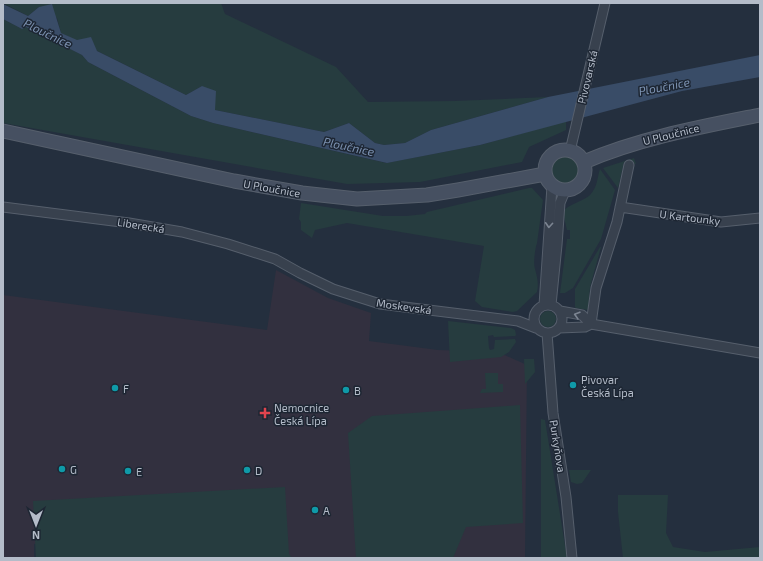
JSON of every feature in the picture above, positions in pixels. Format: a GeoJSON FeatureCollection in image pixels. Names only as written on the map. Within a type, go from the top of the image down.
{"type":"FeatureCollection","features":[{"type":"Feature","properties":{"kind":"main road","name":"U Ploučnice"},"geometry":{"type":"LineString","coordinates":[[584,162],[633,144],[658,137],[760,115]]}},
{"type":"Feature","properties":{"kind":"main road","name":"U Ploučnice"},"geometry":{"type":"LineString","coordinates":[[3,131],[234,181],[302,193],[357,199],[427,194],[458,190],[545,174]]}},
{"type":"Feature","properties":{"kind":"main road"},"geometry":{"type":"LineString","coordinates":[[563,150],[570,151],[580,157],[584,162],[585,175],[578,186],[572,189],[565,191],[560,190],[552,186],[547,180],[545,167],[547,161],[551,155],[557,152],[563,150]]}},
{"type":"Feature","properties":{"kind":"street","name":"Pivovarská"},"geometry":{"type":"LineString","coordinates":[[570,151],[604,3]]}},
{"type":"Feature","properties":{"kind":"street"},"geometry":{"type":"LineString","coordinates":[[591,324],[596,288],[617,222],[629,165]]}},
{"type":"Feature","properties":{"kind":"street"},"geometry":{"type":"LineString","coordinates":[[548,305],[552,186]]}},
{"type":"Feature","properties":{"kind":"street"},"geometry":{"type":"LineString","coordinates":[[548,305],[557,244],[560,203],[565,191]]}},
{"type":"Feature","properties":{"kind":"street","name":"Liberecká"},"geometry":{"type":"LineString","coordinates":[[3,207],[129,223],[182,232],[228,244],[275,259]]}},
{"type":"Feature","properties":{"kind":"street","name":"U Kartounky"},"geometry":{"type":"LineString","coordinates":[[620,207],[721,222],[760,218]]}},
{"type":"Feature","properties":{"kind":"street","name":"Moskevská"},"geometry":{"type":"LineString","coordinates":[[275,259],[333,289],[380,304],[518,321],[536,328]]}},
{"type":"Feature","properties":{"kind":"street"},"geometry":{"type":"LineString","coordinates":[[548,305],[560,311],[582,315],[591,324],[760,353]]}},
{"type":"Feature","properties":{"kind":"street"},"geometry":{"type":"LineString","coordinates":[[518,321],[548,305]]}},
{"type":"Feature","properties":{"kind":"street"},"geometry":{"type":"LineString","coordinates":[[536,311],[533,320],[536,328],[539,331],[547,333],[556,331],[559,328],[562,322],[560,311]]}},
{"type":"Feature","properties":{"kind":"street"},"geometry":{"type":"LineString","coordinates":[[559,328],[586,327],[591,324]]}},
{"type":"Feature","properties":{"kind":"street","name":"Purkyňova"},"geometry":{"type":"LineString","coordinates":[[547,333],[552,412],[566,496],[572,558]]}},
{"type":"Feature","properties":{"kind":"shaded area","name":"Nemocnice Česká Lípa"},"geometry":{"type":"Polygon","coordinates":[[[276,270],[328,298],[371,313],[369,341],[438,350],[498,352],[527,365],[525,558],[257,558],[189,536],[34,544],[34,558],[3,558],[3,295],[267,330],[276,270]]]}},
{"type":"Feature","properties":{"kind":"green space"},"geometry":{"type":"Polygon","coordinates":[[[3,3],[221,3],[225,14],[336,67],[368,102],[455,101],[548,97],[431,130],[405,143],[384,145],[375,143],[349,123],[324,132],[215,110],[202,86],[186,95],[61,33],[57,18],[39,7],[28,16],[3,3]]]}},
{"type":"Feature","properties":{"kind":"green space"},"geometry":{"type":"Polygon","coordinates":[[[3,19],[22,29],[26,27],[82,55],[88,62],[191,116],[213,123],[386,163],[480,145],[566,121],[566,130],[529,147],[522,162],[420,182],[347,184],[3,123],[3,19]]]}},
{"type":"Feature","properties":{"kind":"green space"},"geometry":{"type":"Polygon","coordinates":[[[565,156],[575,160],[579,170],[575,180],[565,184],[555,180],[551,170],[555,160],[565,156]]]}},
{"type":"Feature","properties":{"kind":"green space"},"geometry":{"type":"Polygon","coordinates":[[[634,158],[636,164],[624,162],[618,188],[603,168],[634,158]]]}},
{"type":"Feature","properties":{"kind":"green space"},"geometry":{"type":"Polygon","coordinates":[[[600,169],[615,190],[601,239],[573,288],[565,293],[560,293],[567,239],[570,239],[570,230],[567,230],[564,211],[593,192],[600,169]]]}},
{"type":"Feature","properties":{"kind":"green space"},"geometry":{"type":"Polygon","coordinates":[[[532,188],[543,200],[534,260],[538,280],[538,289],[537,292],[517,311],[513,312],[482,307],[475,301],[484,246],[347,223],[315,230],[312,238],[301,230],[301,222],[299,219],[301,203],[383,216],[406,216],[425,214],[427,212],[532,188]]]}},
{"type":"Feature","properties":{"kind":"green space"},"geometry":{"type":"Polygon","coordinates":[[[600,247],[590,287],[588,310],[576,308],[575,289],[600,247]]]}},
{"type":"Feature","properties":{"kind":"green space"},"geometry":{"type":"Polygon","coordinates":[[[548,311],[555,316],[556,319],[551,326],[548,327],[541,322],[540,319],[545,312],[548,311]]]}},
{"type":"Feature","properties":{"kind":"green space"},"geometry":{"type":"Polygon","coordinates":[[[448,321],[511,328],[515,330],[515,336],[488,336],[490,350],[494,349],[495,340],[515,339],[516,342],[509,352],[501,357],[450,362],[448,321]]]}},
{"type":"Feature","properties":{"kind":"green space"},"geometry":{"type":"Polygon","coordinates":[[[524,359],[534,359],[535,372],[525,384],[524,359]]]}},
{"type":"Feature","properties":{"kind":"green space"},"geometry":{"type":"Polygon","coordinates":[[[485,373],[498,373],[498,384],[503,384],[503,392],[480,393],[482,389],[486,389],[485,373]]]}},
{"type":"Feature","properties":{"kind":"green space"},"geometry":{"type":"Polygon","coordinates":[[[520,405],[523,523],[466,527],[453,558],[356,558],[348,433],[372,416],[520,405]]]}},
{"type":"Feature","properties":{"kind":"green space"},"geometry":{"type":"Polygon","coordinates":[[[541,419],[545,420],[567,558],[541,558],[541,419]]]}},
{"type":"Feature","properties":{"kind":"green space"},"geometry":{"type":"Polygon","coordinates":[[[569,470],[591,470],[582,483],[577,484],[571,482],[569,470]]]}},
{"type":"Feature","properties":{"kind":"green space"},"geometry":{"type":"Polygon","coordinates":[[[285,487],[289,554],[292,558],[36,558],[33,501],[285,487]]]}},
{"type":"Feature","properties":{"kind":"green space"},"geometry":{"type":"Polygon","coordinates":[[[618,495],[668,495],[666,533],[673,547],[705,552],[760,547],[760,558],[623,558],[618,512],[618,495]]]}},
{"type":"Feature","properties":{"kind":"water","name":"Ploučnice"},"geometry":{"type":"Polygon","coordinates":[[[3,4],[28,16],[39,7],[52,4],[61,33],[77,40],[91,37],[97,51],[186,95],[202,86],[216,91],[215,110],[324,132],[349,123],[375,143],[384,145],[405,143],[431,130],[548,97],[760,55],[760,77],[682,91],[480,145],[387,163],[213,123],[191,116],[88,62],[82,55],[26,27],[22,29],[3,19],[3,4]]]}},
{"type":"Feature","properties":{"kind":"place","name":"Pivovar Česká Lípa"},"geometry":{"type":"Point","coordinates":[573,385]}},
{"type":"Feature","properties":{"kind":"place","name":"F"},"geometry":{"type":"Point","coordinates":[115,388]}},
{"type":"Feature","properties":{"kind":"place","name":"B"},"geometry":{"type":"Point","coordinates":[346,390]}},
{"type":"Feature","properties":{"kind":"place","name":"Nemocnice Česká Lípa"},"geometry":{"type":"Point","coordinates":[265,413]}},
{"type":"Feature","properties":{"kind":"place","name":"G"},"geometry":{"type":"Point","coordinates":[62,469]}},
{"type":"Feature","properties":{"kind":"place","name":"D"},"geometry":{"type":"Point","coordinates":[247,470]}},
{"type":"Feature","properties":{"kind":"place","name":"E"},"geometry":{"type":"Point","coordinates":[128,471]}},
{"type":"Feature","properties":{"kind":"place","name":"A"},"geometry":{"type":"Point","coordinates":[315,510]}}]}
